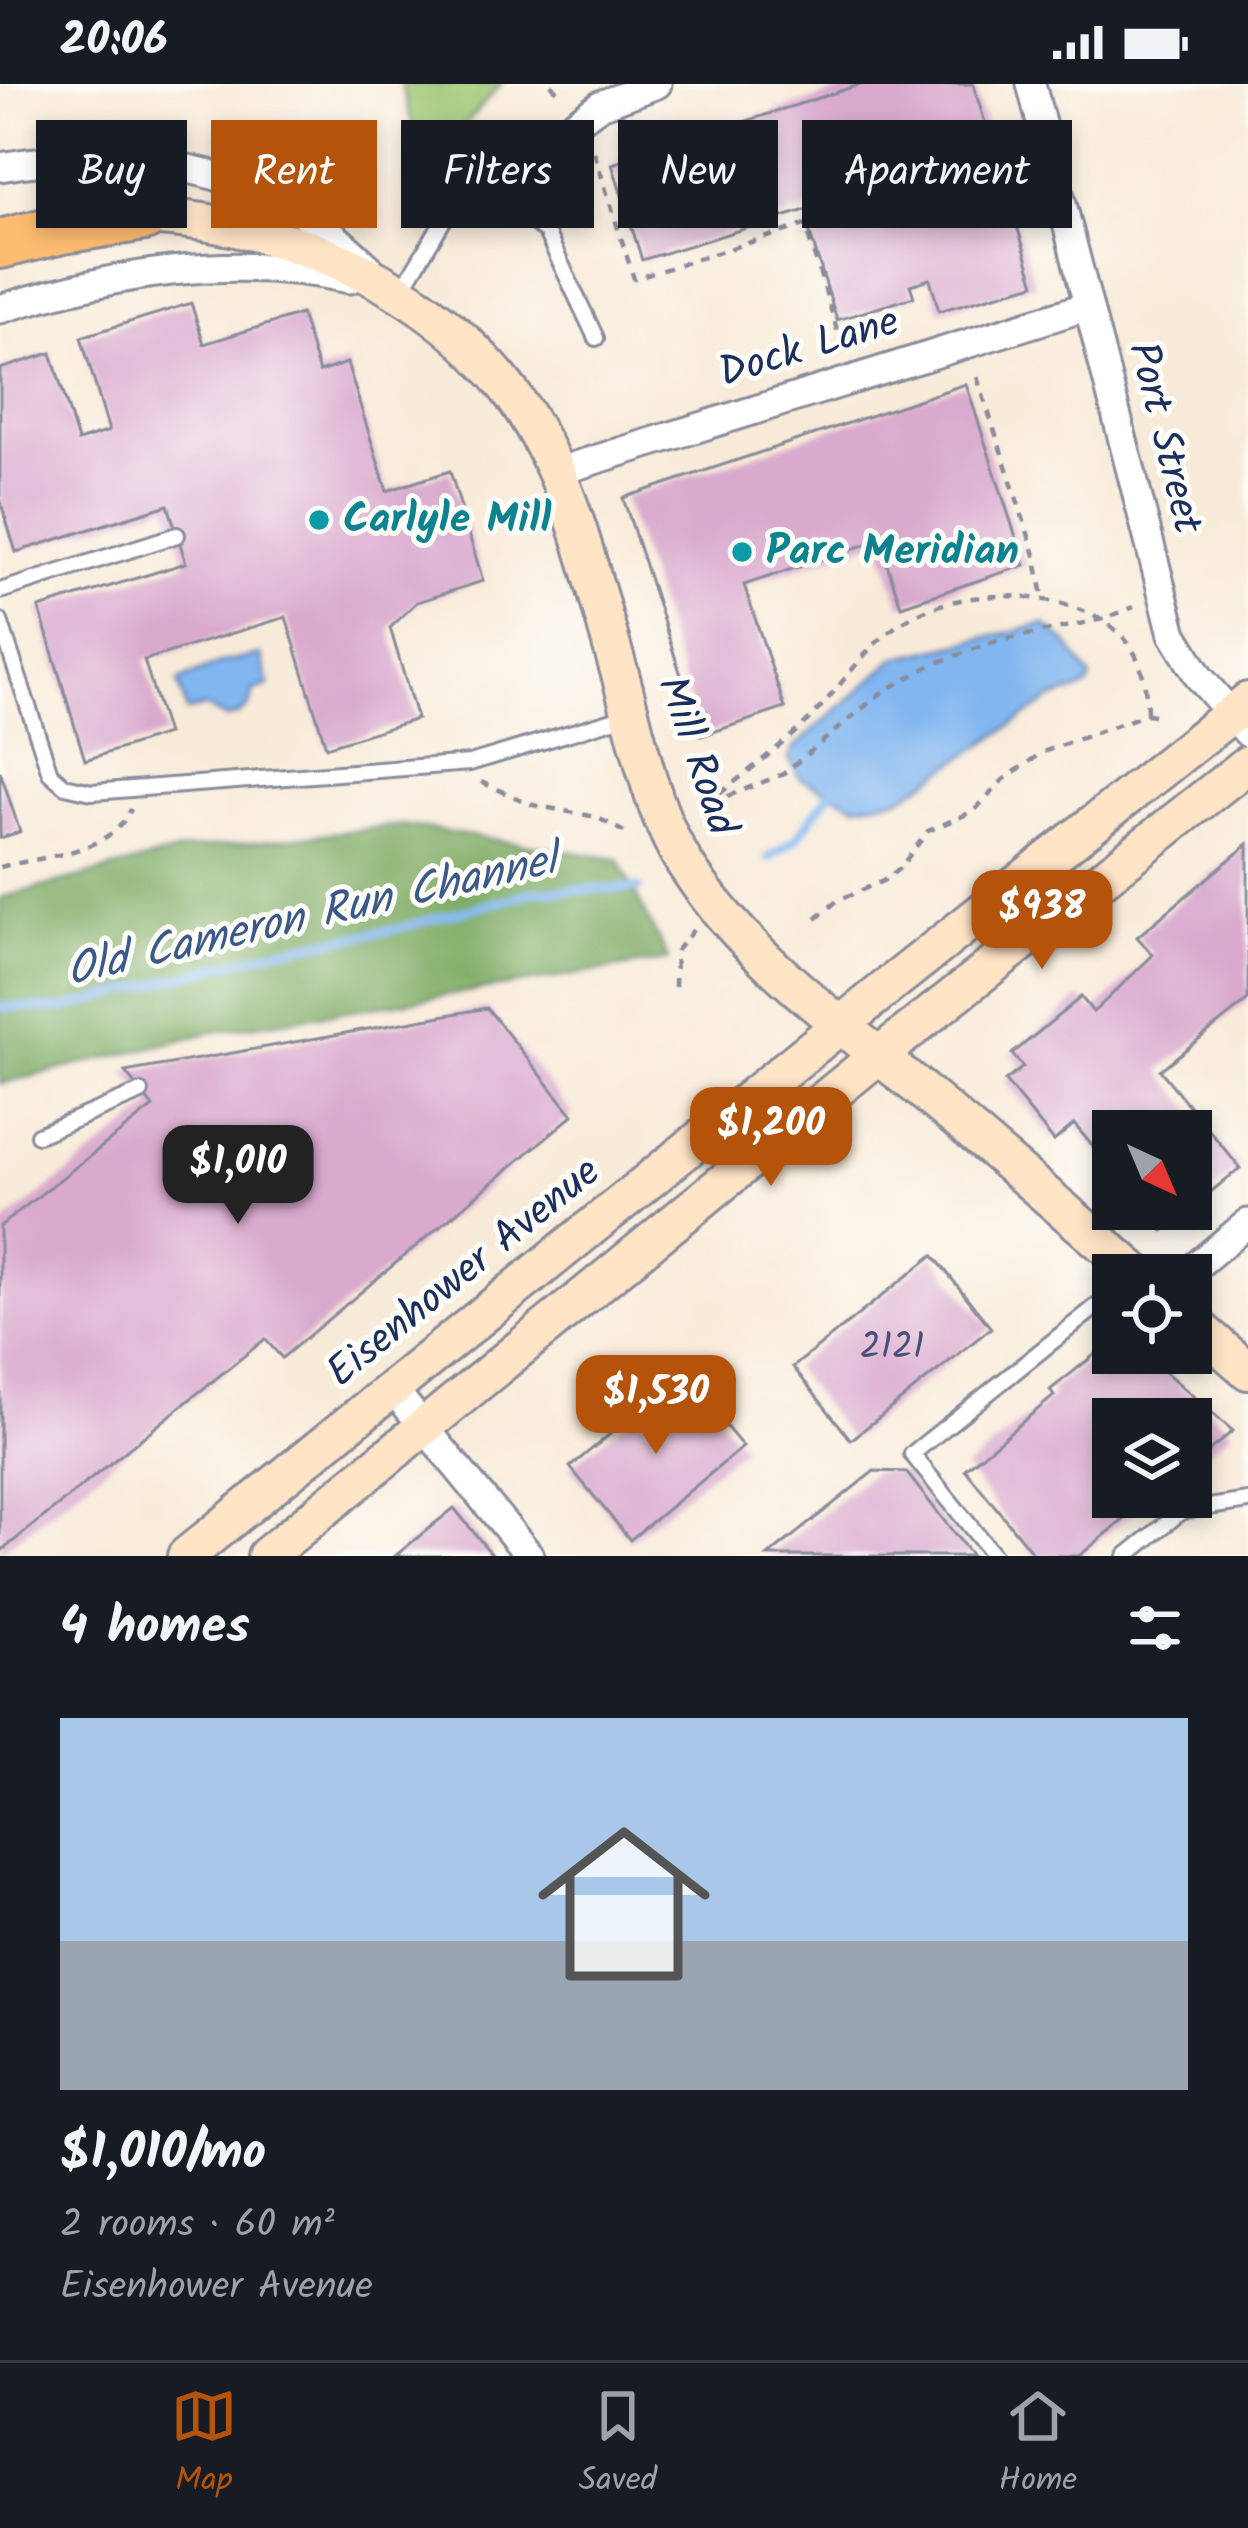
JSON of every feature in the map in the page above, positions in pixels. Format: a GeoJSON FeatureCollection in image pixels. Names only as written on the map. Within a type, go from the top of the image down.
{"type":"FeatureCollection","features":[{"type":"Feature","properties":{"kind":"highway"},"geometry":{"type":"LineString","coordinates":[[0,210],[36,208]]}},
{"type":"Feature","properties":{"kind":"highway"},"geometry":{"type":"LineString","coordinates":[[0,244],[68,228]]}},
{"type":"Feature","properties":{"kind":"main road","name":"Mill Road"},"geometry":{"type":"LineString","coordinates":[[187,220],[261,233],[322,254],[395,290],[460,337],[505,383],[556,472],[666,825],[687,868],[743,935],[1113,1254]]}},
{"type":"Feature","properties":{"kind":"main road","name":"Eisenhower Avenue"},"geometry":{"type":"LineString","coordinates":[[186,1556],[842,1024],[1242,716]]}},
{"type":"Feature","properties":{"kind":"main road"},"geometry":{"type":"LineString","coordinates":[[266,1556],[879,1055],[1248,764]]}},
{"type":"Feature","properties":{"kind":"main road"},"geometry":{"type":"LineString","coordinates":[[1212,1340],[1248,1371]]}},
{"type":"Feature","properties":{"kind":"street"},"geometry":{"type":"LineString","coordinates":[[579,120],[600,104],[658,84]]}},
{"type":"Feature","properties":{"kind":"street","name":"Port Street"},"geometry":{"type":"LineString","coordinates":[[1031,84],[1173,634],[1199,677],[1242,716]]}},
{"type":"Feature","properties":{"kind":"street","name":"Mill Road"},"geometry":{"type":"LineString","coordinates":[[0,167],[58,159],[120,160],[203,173],[246,186],[316,224],[395,290]]}},
{"type":"Feature","properties":{"kind":"street","name":"Mill Road"},"geometry":{"type":"LineString","coordinates":[[0,309],[118,277],[172,269],[279,267],[395,290]]}},
{"type":"Feature","properties":{"kind":"street","name":"Dock Lane"},"geometry":{"type":"LineString","coordinates":[[556,472],[1088,306]]}},
{"type":"Feature","properties":{"kind":"street"},"geometry":{"type":"LineString","coordinates":[[1210,1254],[1248,1223]]}},
{"type":"Feature","properties":{"kind":"street"},"geometry":{"type":"LineString","coordinates":[[392,1388],[530,1556]]}},
{"type":"Feature","properties":{"kind":"lane"},"geometry":{"type":"LineString","coordinates":[[395,290],[462,189],[481,182],[546,232],[596,338]]}},
{"type":"Feature","properties":{"kind":"lane"},"geometry":{"type":"LineString","coordinates":[[0,591],[177,535]]}},
{"type":"Feature","properties":{"kind":"lane"},"geometry":{"type":"LineString","coordinates":[[0,621],[50,773],[65,786],[92,791],[470,763],[631,714]]}},
{"type":"Feature","properties":{"kind":"lane"},"geometry":{"type":"LineString","coordinates":[[38,1135],[141,1092]]}},
{"type":"Feature","properties":{"kind":"lane"},"geometry":{"type":"LineString","coordinates":[[994,1556],[912,1454],[1092,1310]]}},
{"type":"Feature","properties":{"kind":"lane"},"geometry":{"type":"LineString","coordinates":[[1126,1556],[1182,1511],[1248,1501]]}},
{"type":"Feature","properties":{"kind":"path"},"geometry":{"type":"LineString","coordinates":[[551,84],[566,103]]}},
{"type":"Feature","properties":{"kind":"path"},"geometry":{"type":"LineString","coordinates":[[595,152],[634,279],[805,226],[843,349]]}},
{"type":"Feature","properties":{"kind":"path"},"geometry":{"type":"LineString","coordinates":[[977,377],[1035,554],[1044,601]]}},
{"type":"Feature","properties":{"kind":"path"},"geometry":{"type":"LineString","coordinates":[[1134,607],[1103,619],[994,642],[933,664],[881,693],[783,774],[706,805],[817,712],[862,657],[899,624],[947,601],[1012,596],[1103,619],[1127,641],[1146,672],[1148,714]]}},
{"type":"Feature","properties":{"kind":"path"},"geometry":{"type":"LineString","coordinates":[[816,919],[838,900],[883,881],[900,868],[928,831],[974,811],[1003,780],[1043,752],[1148,714],[1162,716]]}},
{"type":"Feature","properties":{"kind":"path"},"geometry":{"type":"LineString","coordinates":[[476,781],[532,805],[596,817],[642,843]]}},
{"type":"Feature","properties":{"kind":"path"},"geometry":{"type":"LineString","coordinates":[[0,867],[104,841],[125,822],[133,805]]}},
{"type":"Feature","properties":{"kind":"path"},"geometry":{"type":"LineString","coordinates":[[675,987],[676,951],[694,928]]}},
{"type":"Feature","properties":{"kind":"green space"},"geometry":{"type":"Polygon","coordinates":[[[401,84],[501,84],[469,120],[411,120],[401,84]]]}},
{"type":"Feature","properties":{"kind":"green space"},"geometry":{"type":"Polygon","coordinates":[[[402,825],[618,859],[669,960],[213,1032],[0,1084],[0,898],[184,850],[402,825]]]}},
{"type":"Feature","properties":{"kind":"water"},"geometry":{"type":"Polygon","coordinates":[[[1045,624],[1067,643],[1091,678],[1087,687],[1052,699],[901,798],[856,805],[800,778],[789,759],[793,749],[896,658],[1045,624]]]}},
{"type":"Feature","properties":{"kind":"water"},"geometry":{"type":"Polygon","coordinates":[[[261,655],[269,686],[253,691],[245,710],[225,718],[205,707],[187,712],[178,681],[221,663],[261,655]]]}},
{"type":"Feature","properties":{"kind":"building"},"geometry":{"type":"Polygon","coordinates":[[[862,84],[973,84],[984,120],[802,120],[802,211],[778,218],[778,120],[750,120],[862,84]]]}},
{"type":"Feature","properties":{"kind":"building"},"geometry":{"type":"Polygon","coordinates":[[[632,228],[747,228],[642,260],[632,228]]]}},
{"type":"Feature","properties":{"kind":"building"},"geometry":{"type":"Polygon","coordinates":[[[808,228],[1018,228],[1035,284],[939,311],[930,279],[910,285],[914,297],[837,320],[808,228]]]}},
{"type":"Feature","properties":{"kind":"building","name":"Carlyle Mill"},"geometry":{"type":"Polygon","coordinates":[[[191,303],[204,344],[301,314],[319,372],[347,363],[387,491],[450,471],[483,581],[417,602],[390,628],[417,719],[326,747],[286,617],[144,660],[167,734],[85,760],[39,608],[186,563],[168,505],[16,552],[0,500],[0,369],[51,353],[78,441],[109,431],[81,337],[191,303]]]}},
{"type":"Feature","properties":{"kind":"building","name":"Parc Meridian"},"geometry":{"type":"Polygon","coordinates":[[[966,384],[1025,565],[901,606],[879,540],[744,585],[785,708],[701,736],[623,498],[966,384]]]}},
{"type":"Feature","properties":{"kind":"building"},"geometry":{"type":"Polygon","coordinates":[[[0,771],[20,832],[0,838],[0,771]]]}},
{"type":"Feature","properties":{"kind":"building"},"geometry":{"type":"Polygon","coordinates":[[[1248,844],[1248,1000],[1160,1070],[1193,1110],[1092,1110],[1092,1145],[1074,1124],[1054,1141],[1005,1081],[1023,1067],[1012,1054],[1081,997],[1093,1012],[1153,955],[1137,937],[1248,844]]]}},
{"type":"Feature","properties":{"kind":"building"},"geometry":{"type":"Polygon","coordinates":[[[487,1008],[573,1115],[282,1358],[265,1339],[0,1552],[0,1226],[153,1107],[125,1072],[487,1008]]]}},
{"type":"Feature","properties":{"kind":"building"},"geometry":{"type":"Polygon","coordinates":[[[1212,1134],[1240,1168],[1212,1191],[1212,1134]]]}},
{"type":"Feature","properties":{"kind":"building"},"geometry":{"type":"Polygon","coordinates":[[[933,1255],[991,1328],[851,1440],[793,1367],[933,1255]]]}},
{"type":"Feature","properties":{"kind":"building"},"geometry":{"type":"Polygon","coordinates":[[[1092,1357],[1092,1374],[1168,1374],[1195,1398],[1092,1398],[1092,1518],[1126,1518],[1079,1556],[1035,1556],[965,1469],[1054,1396],[1050,1390],[1092,1357]]]}},
{"type":"Feature","properties":{"kind":"building"},"geometry":{"type":"Polygon","coordinates":[[[683,1374],[743,1447],[630,1540],[570,1467],[683,1374]]]}},
{"type":"Feature","properties":{"kind":"building"},"geometry":{"type":"Polygon","coordinates":[[[1212,1413],[1233,1431],[1212,1448],[1212,1413]]]}},
{"type":"Feature","properties":{"kind":"building"},"geometry":{"type":"Polygon","coordinates":[[[874,1471],[906,1472],[972,1556],[768,1556],[874,1471]]]}},
{"type":"Feature","properties":{"kind":"building"},"geometry":{"type":"Polygon","coordinates":[[[454,1508],[493,1556],[395,1556],[428,1529],[454,1508]]]}},
{"type":"Feature","properties":{"kind":"waterway"},"geometry":{"type":"LineString","coordinates":[[769,858],[796,839],[830,793]]}},
{"type":"Feature","properties":{"kind":"waterway","name":"Old Cameron Run Channel"},"geometry":{"type":"LineString","coordinates":[[0,1007],[63,1009],[282,949],[391,930],[537,891],[639,888]]}},
{"type":"Feature","properties":{"kind":"place","name":"Carlyle Mill"},"geometry":{"type":"Point","coordinates":[319,520]}},
{"type":"Feature","properties":{"kind":"place","name":"Parc Meridian"},"geometry":{"type":"Point","coordinates":[742,552]}}]}
